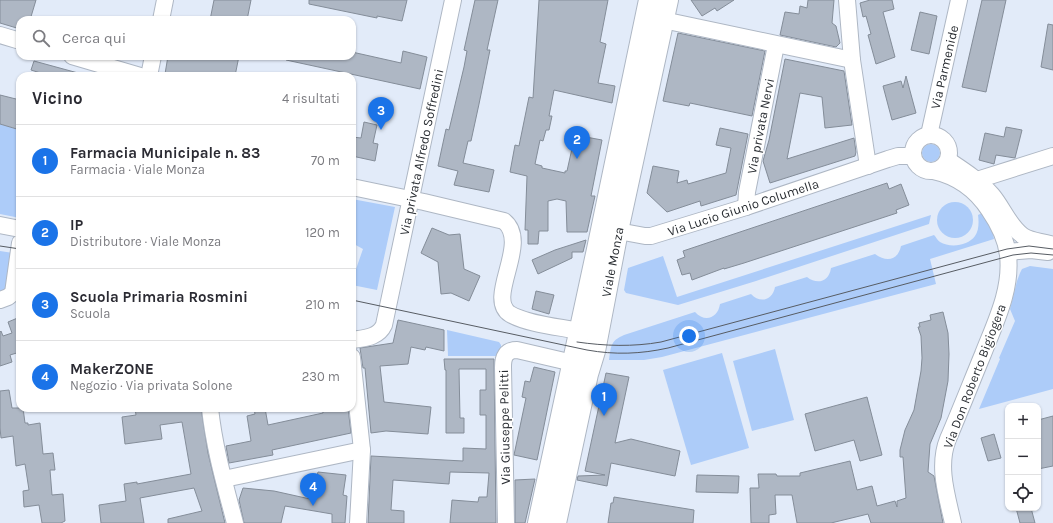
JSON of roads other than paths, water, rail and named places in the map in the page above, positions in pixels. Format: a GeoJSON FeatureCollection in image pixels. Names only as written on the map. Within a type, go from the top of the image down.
{"type":"FeatureCollection","features":[{"type":"Feature","properties":{"kind":"main road","name":"Viale Monza"},"geometry":{"type":"LineString","coordinates":[[556,523],[588,332],[596,254],[648,0]]}},
{"type":"Feature","properties":{"kind":"main road","name":"Viale Monza"},"geometry":{"type":"LineString","coordinates":[[538,523],[573,362],[588,332],[618,231],[668,0]]}},
{"type":"Feature","properties":{"kind":"street"},"geometry":{"type":"LineString","coordinates":[[162,16],[165,0]]}},
{"type":"Feature","properties":{"kind":"street","name":"Via privata Alfredo Soffredini"},"geometry":{"type":"LineString","coordinates":[[356,340],[368,338],[380,332],[384,325],[453,0]]}},
{"type":"Feature","properties":{"kind":"street"},"geometry":{"type":"LineString","coordinates":[[847,0],[852,60],[868,166]]}},
{"type":"Feature","properties":{"kind":"street","name":"Via Parmenide"},"geometry":{"type":"LineString","coordinates":[[930,135],[959,0]]}},
{"type":"Feature","properties":{"kind":"street"},"geometry":{"type":"LineString","coordinates":[[663,20],[852,60]]}},
{"type":"Feature","properties":{"kind":"street"},"geometry":{"type":"LineString","coordinates":[[0,35],[16,40]]}},
{"type":"Feature","properties":{"kind":"street","name":"Via privata Nervi"},"geometry":{"type":"LineString","coordinates":[[746,207],[747,192],[776,45]]}},
{"type":"Feature","properties":{"kind":"street"},"geometry":{"type":"LineString","coordinates":[[86,60],[126,72]]}},
{"type":"Feature","properties":{"kind":"street"},"geometry":{"type":"LineString","coordinates":[[150,72],[152,60]]}},
{"type":"Feature","properties":{"kind":"street"},"geometry":{"type":"LineString","coordinates":[[933,171],[942,168],[948,160],[949,151],[946,142],[937,136],[930,135],[921,137],[913,148],[913,156],[920,168],[973,184],[991,194],[1019,233],[1030,240],[1053,244]]}},
{"type":"Feature","properties":{"kind":"street","name":"Via Lucio Giunio Columella"},"geometry":{"type":"LineString","coordinates":[[618,231],[651,236],[746,207],[898,156],[913,156]]}},
{"type":"Feature","properties":{"kind":"street"},"geometry":{"type":"LineString","coordinates":[[973,184],[1053,156]]}},
{"type":"Feature","properties":{"kind":"street"},"geometry":{"type":"LineString","coordinates":[[948,160],[973,184]]}},
{"type":"Feature","properties":{"kind":"street","name":"Via Don Roberto Bigiogera"},"geometry":{"type":"LineString","coordinates":[[953,523],[943,472],[944,453],[948,439],[1001,307],[1008,278],[1008,252],[1001,231],[973,184]]}},
{"type":"Feature","properties":{"kind":"street"},"geometry":{"type":"LineString","coordinates":[[356,188],[501,220],[509,226],[513,236],[511,255],[502,296],[506,311],[514,316],[528,320],[588,332]]}},
{"type":"Feature","properties":{"kind":"street"},"geometry":{"type":"LineString","coordinates":[[0,225],[16,228]]}},
{"type":"Feature","properties":{"kind":"street"},"geometry":{"type":"LineString","coordinates":[[1008,252],[1035,250],[1053,253]]}},
{"type":"Feature","properties":{"kind":"street"},"geometry":{"type":"LineString","coordinates":[[0,300],[13,293],[16,272]]}},
{"type":"Feature","properties":{"kind":"street","name":"Via Giuseppe Pelitti"},"geometry":{"type":"LineString","coordinates":[[506,523],[503,367],[505,354],[510,351],[517,350],[573,362]]}},
{"type":"Feature","properties":{"kind":"street"},"geometry":{"type":"LineString","coordinates":[[356,394],[362,450],[358,523]]}},
{"type":"Feature","properties":{"kind":"street"},"geometry":{"type":"LineString","coordinates":[[211,412],[224,479],[235,523]]}},
{"type":"Feature","properties":{"kind":"street"},"geometry":{"type":"LineString","coordinates":[[224,479],[362,450]]}},
{"type":"Feature","properties":{"kind":"tram line"},"geometry":{"type":"LineString","coordinates":[[0,246],[16,248]]}},
{"type":"Feature","properties":{"kind":"tram line"},"geometry":{"type":"LineString","coordinates":[[577,342],[619,345],[640,345],[661,342],[1007,249],[1029,246],[1053,249]]}},
{"type":"Feature","properties":{"kind":"tram line"},"geometry":{"type":"LineString","coordinates":[[356,301],[587,350],[608,353],[638,353],[668,348],[1013,255],[1031,253],[1053,255]]}},
{"type":"Feature","properties":{"kind":"place","name":"Scuola Primaria Rosmini"},"geometry":{"type":"Point","coordinates":[381,130]}},
{"type":"Feature","properties":{"kind":"place","name":"IP"},"geometry":{"type":"Point","coordinates":[577,159]}},
{"type":"Feature","properties":{"kind":"place","name":"Farmacia Municipale n. 83"},"geometry":{"type":"Point","coordinates":[604,416]}},
{"type":"Feature","properties":{"kind":"place","name":"MakerZONE"},"geometry":{"type":"Point","coordinates":[313,506]}}]}
